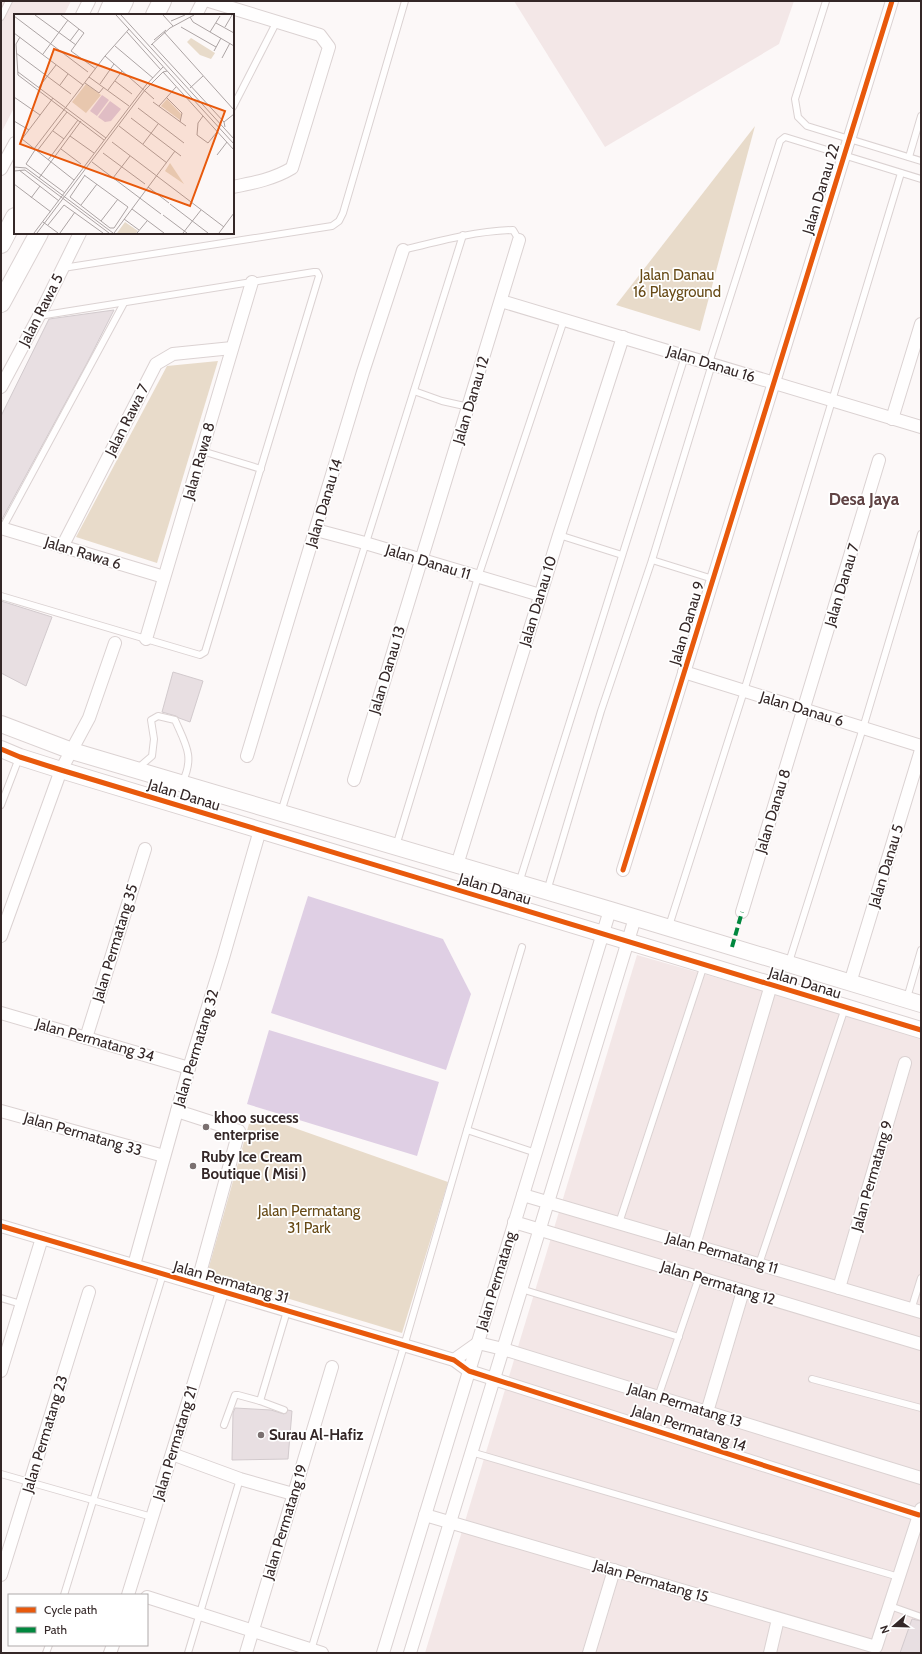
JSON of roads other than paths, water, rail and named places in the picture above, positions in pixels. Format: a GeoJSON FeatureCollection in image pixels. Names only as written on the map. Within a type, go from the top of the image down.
{"type":"FeatureCollection","features":[{"type":"Feature","properties":{"kind":"main road"},"geometry":{"type":"LineString","coordinates":[[118,14],[124,1]]}},
{"type":"Feature","properties":{"kind":"main road"},"geometry":{"type":"LineString","coordinates":[[155,14],[162,1]]}},
{"type":"Feature","properties":{"kind":"main road"},"geometry":{"type":"LineString","coordinates":[[1,244],[14,219]]}},
{"type":"Feature","properties":{"kind":"main road"},"geometry":{"type":"LineString","coordinates":[[1,303],[38,234]]}},
{"type":"Feature","properties":{"kind":"street"},"geometry":{"type":"LineString","coordinates":[[82,14],[89,1]]}},
{"type":"Feature","properties":{"kind":"street"},"geometry":{"type":"LineString","coordinates":[[104,14],[110,1]]}},
{"type":"Feature","properties":{"kind":"street"},"geometry":{"type":"LineString","coordinates":[[196,14],[203,1]]}},
{"type":"Feature","properties":{"kind":"street"},"geometry":{"type":"LineString","coordinates":[[209,1],[276,23],[320,35],[329,47],[292,168],[283,174],[254,183],[234,187]]}},
{"type":"Feature","properties":{"kind":"street","name":"Jalan Danau 22"},"geometry":{"type":"LineString","coordinates":[[774,383],[892,1]]}},
{"type":"Feature","properties":{"kind":"street"},"geometry":{"type":"LineString","coordinates":[[1,169],[14,144]]}},
{"type":"Feature","properties":{"kind":"street","name":"Jalan Rawa 5"},"geometry":{"type":"LineString","coordinates":[[1,387],[39,316],[79,234]]}},
{"type":"Feature","properties":{"kind":"street","name":"Jalan Danau 12"},"geometry":{"type":"LineString","coordinates":[[421,559],[469,407],[519,240]]}},
{"type":"Feature","properties":{"kind":"street","name":"Jalan Danau 14"},"geometry":{"type":"LineString","coordinates":[[247,756],[363,372],[403,250]]}},
{"type":"Feature","properties":{"kind":"street","name":"Jalan Rawa 8"},"geometry":{"type":"LineString","coordinates":[[146,639],[252,282]]}},
{"type":"Feature","properties":{"kind":"street","name":"Jalan Danau 16"},"geometry":{"type":"LineString","coordinates":[[501,301],[921,428]]}},
{"type":"Feature","properties":{"kind":"street"},"geometry":{"type":"LineString","coordinates":[[892,419],[921,324]]}},
{"type":"Feature","properties":{"kind":"street","name":"Jalan Danau 10"},"geometry":{"type":"LineString","coordinates":[[457,865],[540,595],[623,337]]}},
{"type":"Feature","properties":{"kind":"street","name":"Jalan Rawa 7"},"geometry":{"type":"LineString","coordinates":[[62,546],[156,364],[173,354],[232,348]]}},
{"type":"Feature","properties":{"kind":"street","name":"Jalan Danau 9"},"geometry":{"type":"LineString","coordinates":[[623,870],[774,383]]}},
{"type":"Feature","properties":{"kind":"street","name":"Jalan Danau 7"},"geometry":{"type":"LineString","coordinates":[[804,710],[879,460]]}},
{"type":"Feature","properties":{"kind":"street","name":"Jalan Rawa 6"},"geometry":{"type":"LineString","coordinates":[[1,529],[62,546],[164,578]]}},
{"type":"Feature","properties":{"kind":"street","name":"Jalan Danau 11"},"geometry":{"type":"LineString","coordinates":[[316,530],[421,559],[540,595]]}},
{"type":"Feature","properties":{"kind":"street","name":"Jalan Danau 13"},"geometry":{"type":"LineString","coordinates":[[354,780],[421,559]]}},
{"type":"Feature","properties":{"kind":"street"},"geometry":{"type":"LineString","coordinates":[[1,936],[61,770],[89,718],[115,643]]}},
{"type":"Feature","properties":{"kind":"street","name":"Jalan Danau 6"},"geometry":{"type":"LineString","coordinates":[[684,672],[921,746]]}},
{"type":"Feature","properties":{"kind":"street","name":"Jalan Danau 8"},"geometry":{"type":"LineString","coordinates":[[742,912],[804,710]]}},
{"type":"Feature","properties":{"kind":"street","name":"Jalan Danau"},"geometry":{"type":"LineString","coordinates":[[1,724],[72,751],[547,891],[914,1002]]}},
{"type":"Feature","properties":{"kind":"street","name":"Jalan Danau"},"geometry":{"type":"LineString","coordinates":[[1,749],[20,757],[61,770],[921,1030]]}},
{"type":"Feature","properties":{"kind":"street","name":"Jalan Danau 5"},"geometry":{"type":"LineString","coordinates":[[850,983],[921,750]]}},
{"type":"Feature","properties":{"kind":"street","name":"Jalan Permatang 32"},"geometry":{"type":"LineString","coordinates":[[134,1266],[189,1068],[260,830]]}},
{"type":"Feature","properties":{"kind":"street","name":"Jalan Permatang 35"},"geometry":{"type":"LineString","coordinates":[[86,1038],[145,849]]}},
{"type":"Feature","properties":{"kind":"street","name":"Jalan Permatang"},"geometry":{"type":"LineString","coordinates":[[383,1653],[610,910]]}},
{"type":"Feature","properties":{"kind":"street","name":"Jalan Permatang"},"geometry":{"type":"LineString","coordinates":[[410,1653],[635,918]]}},
{"type":"Feature","properties":{"kind":"street"},"geometry":{"type":"LineString","coordinates":[[694,1245],[771,985]]}},
{"type":"Feature","properties":{"kind":"street","name":"Jalan Permatang 34"},"geometry":{"type":"LineString","coordinates":[[1,1013],[189,1068]]}},
{"type":"Feature","properties":{"kind":"street","name":"Jalan Permatang 9"},"geometry":{"type":"LineString","coordinates":[[839,1288],[905,1064]]}},
{"type":"Feature","properties":{"kind":"street","name":"Jalan Permatang 33"},"geometry":{"type":"LineString","coordinates":[[1,1111],[164,1156]]}},
{"type":"Feature","properties":{"kind":"street"},"geometry":{"type":"LineString","coordinates":[[177,1111],[239,1131],[197,1284]]}},
{"type":"Feature","properties":{"kind":"street","name":"Jalan Permatang 11"},"geometry":{"type":"LineString","coordinates":[[523,1195],[916,1311]]}},
{"type":"Feature","properties":{"kind":"street","name":"Jalan Permatang 12"},"geometry":{"type":"LineString","coordinates":[[514,1222],[921,1344]]}},
{"type":"Feature","properties":{"kind":"street","name":"Jalan Permatang 31"},"geometry":{"type":"LineString","coordinates":[[1,1226],[454,1360]]}},
{"type":"Feature","properties":{"kind":"street"},"geometry":{"type":"LineString","coordinates":[[1,1371],[42,1238]]}},
{"type":"Feature","properties":{"kind":"street"},"geometry":{"type":"LineString","coordinates":[[707,1412],[743,1291]]}},
{"type":"Feature","properties":{"kind":"street","name":"Jalan Permatang 23"},"geometry":{"type":"LineString","coordinates":[[1,1576],[89,1292]]}},
{"type":"Feature","properties":{"kind":"street","name":"Jalan Permatang 21"},"geometry":{"type":"LineString","coordinates":[[129,1593],[222,1292]]}},
{"type":"Feature","properties":{"kind":"street"},"geometry":{"type":"LineString","coordinates":[[454,1360],[478,1342]]}},
{"type":"Feature","properties":{"kind":"street","name":"Jalan Permatang 13"},"geometry":{"type":"LineString","coordinates":[[478,1342],[921,1478]]}},
{"type":"Feature","properties":{"kind":"street","name":"Jalan Permatang 14"},"geometry":{"type":"LineString","coordinates":[[454,1360],[469,1372],[920,1512]]}},
{"type":"Feature","properties":{"kind":"street","name":"Jalan Permatang 19"},"geometry":{"type":"LineString","coordinates":[[246,1653],[332,1367]]}},
{"type":"Feature","properties":{"kind":"street"},"geometry":{"type":"LineString","coordinates":[[172,1454],[240,1478],[293,1494]]}},
{"type":"Feature","properties":{"kind":"street"},"geometry":{"type":"LineString","coordinates":[[875,1650],[920,1512]]}},
{"type":"Feature","properties":{"kind":"street","name":"Jalan Permatang 15"},"geometry":{"type":"LineString","coordinates":[[425,1515],[778,1619],[875,1650]]}},
{"type":"Feature","properties":{"kind":"street"},"geometry":{"type":"LineString","coordinates":[[589,1653],[614,1570]]}},
{"type":"Feature","properties":{"kind":"street"},"geometry":{"type":"LineString","coordinates":[[148,1597],[315,1652]]}},
{"type":"Feature","properties":{"kind":"street"},"geometry":{"type":"LineString","coordinates":[[770,1653],[778,1619]]}},
{"type":"Feature","properties":{"kind":"lane"},"geometry":{"type":"LineString","coordinates":[[1,17],[9,1]]}},
{"type":"Feature","properties":{"kind":"lane"},"geometry":{"type":"LineString","coordinates":[[61,269],[332,226],[339,221],[343,213],[405,1]]}},
{"type":"Feature","properties":{"kind":"lane"},"geometry":{"type":"LineString","coordinates":[[826,1],[795,99],[798,117],[807,126],[921,161]]}},
{"type":"Feature","properties":{"kind":"lane"},"geometry":{"type":"LineString","coordinates":[[234,105],[276,23]]}},
{"type":"Feature","properties":{"kind":"lane"},"geometry":{"type":"LineString","coordinates":[[908,157],[921,116]]}},
{"type":"Feature","properties":{"kind":"lane"},"geometry":{"type":"LineString","coordinates":[[547,891],[601,711],[652,560],[780,140],[785,137],[921,179]]}},
{"type":"Feature","properties":{"kind":"lane"},"geometry":{"type":"LineString","coordinates":[[669,928],[744,691],[901,173]]}},
{"type":"Feature","properties":{"kind":"lane"},"geometry":{"type":"LineString","coordinates":[[403,250],[463,235],[512,230],[519,240]]}},
{"type":"Feature","properties":{"kind":"lane"},"geometry":{"type":"LineString","coordinates":[[281,813],[463,235]]}},
{"type":"Feature","properties":{"kind":"lane"},"geometry":{"type":"LineString","coordinates":[[1,596],[200,655],[205,652],[319,276],[317,272],[314,272],[39,316]]}},
{"type":"Feature","properties":{"kind":"lane"},"geometry":{"type":"LineString","coordinates":[[1,529],[124,303]]}},
{"type":"Feature","properties":{"kind":"lane"},"geometry":{"type":"LineString","coordinates":[[396,847],[478,577],[564,320]]}},
{"type":"Feature","properties":{"kind":"lane"},"geometry":{"type":"LineString","coordinates":[[519,883],[685,356]]}},
{"type":"Feature","properties":{"kind":"lane"},"geometry":{"type":"LineString","coordinates":[[414,391],[442,401],[469,407]]}},
{"type":"Feature","properties":{"kind":"lane"},"geometry":{"type":"LineString","coordinates":[[202,451],[261,470]]}},
{"type":"Feature","properties":{"kind":"lane"},"geometry":{"type":"LineString","coordinates":[[788,964],[863,728],[921,534]]}},
{"type":"Feature","properties":{"kind":"lane"},"geometry":{"type":"LineString","coordinates":[[559,535],[622,555]]}},
{"type":"Feature","properties":{"kind":"lane"},"geometry":{"type":"LineString","coordinates":[[652,560],[713,579]]}},
{"type":"Feature","properties":{"kind":"lane"},"geometry":{"type":"LineString","coordinates":[[135,770],[152,756],[154,739],[151,720],[158,716],[175,720],[188,749],[188,770],[182,784]]}},
{"type":"Feature","properties":{"kind":"lane"},"geometry":{"type":"LineString","coordinates":[[1,805],[20,757]]}},
{"type":"Feature","properties":{"kind":"lane"},"geometry":{"type":"LineString","coordinates":[[315,1652],[467,1130],[522,947]]}},
{"type":"Feature","properties":{"kind":"lane"},"geometry":{"type":"LineString","coordinates":[[914,1002],[921,950]]}},
{"type":"Feature","properties":{"kind":"lane"},"geometry":{"type":"LineString","coordinates":[[619,1223],[704,965]]}},
{"type":"Feature","properties":{"kind":"lane"},"geometry":{"type":"LineString","coordinates":[[759,1264],[846,1007]]}},
{"type":"Feature","properties":{"kind":"lane"},"geometry":{"type":"LineString","coordinates":[[467,1130],[536,1153]]}},
{"type":"Feature","properties":{"kind":"lane"},"geometry":{"type":"LineString","coordinates":[[64,1594],[163,1274]]}},
{"type":"Feature","properties":{"kind":"lane"},"geometry":{"type":"LineString","coordinates":[[658,1397],[699,1278]]}},
{"type":"Feature","properties":{"kind":"lane"},"geometry":{"type":"LineString","coordinates":[[916,1311],[921,1278]]}},
{"type":"Feature","properties":{"kind":"lane"},"geometry":{"type":"LineString","coordinates":[[522,1289],[679,1336]]}},
{"type":"Feature","properties":{"kind":"lane"},"geometry":{"type":"LineString","coordinates":[[1,1298],[22,1304]]}},
{"type":"Feature","properties":{"kind":"lane"},"geometry":{"type":"LineString","coordinates":[[260,1401],[287,1311]]}},
{"type":"Feature","properties":{"kind":"lane"},"geometry":{"type":"LineString","coordinates":[[812,1379],[921,1408]]}},
{"type":"Feature","properties":{"kind":"lane"},"geometry":{"type":"LineString","coordinates":[[224,1425],[236,1395],[238,1394],[284,1410]]}},
{"type":"Feature","properties":{"kind":"lane"},"geometry":{"type":"LineString","coordinates":[[471,1452],[899,1577]]}},
{"type":"Feature","properties":{"kind":"lane"},"geometry":{"type":"LineString","coordinates":[[1,1474],[152,1517]]}},
{"type":"Feature","properties":{"kind":"lane"},"geometry":{"type":"LineString","coordinates":[[188,1653],[240,1478]]}},
{"type":"Feature","properties":{"kind":"lane"},"geometry":{"type":"LineString","coordinates":[[890,1606],[921,1617]]}},
{"type":"Feature","properties":{"kind":"place","name":"khoo success enterprise"},"geometry":{"type":"Point","coordinates":[206,1127]}},
{"type":"Feature","properties":{"kind":"place","name":"Ruby Ice Cream Boutique ( Misi )"},"geometry":{"type":"Point","coordinates":[193,1166]}},
{"type":"Feature","properties":{"kind":"place","name":"Surau Al-Hafiz"},"geometry":{"type":"Point","coordinates":[261,1435]}},
{"type":"Feature","properties":{"kind":"district","name":"Desa Jaya"},"geometry":{"type":"Point","coordinates":[864,499]}},
{"type":"Feature","properties":{"kind":"park label","name":"Jalan Danau 16 Playground"},"geometry":{"type":"Point","coordinates":[677,284]}},
{"type":"Feature","properties":{"kind":"park label","name":"Jalan Permatang 31 Park"},"geometry":{"type":"Point","coordinates":[309,1220]}}]}
